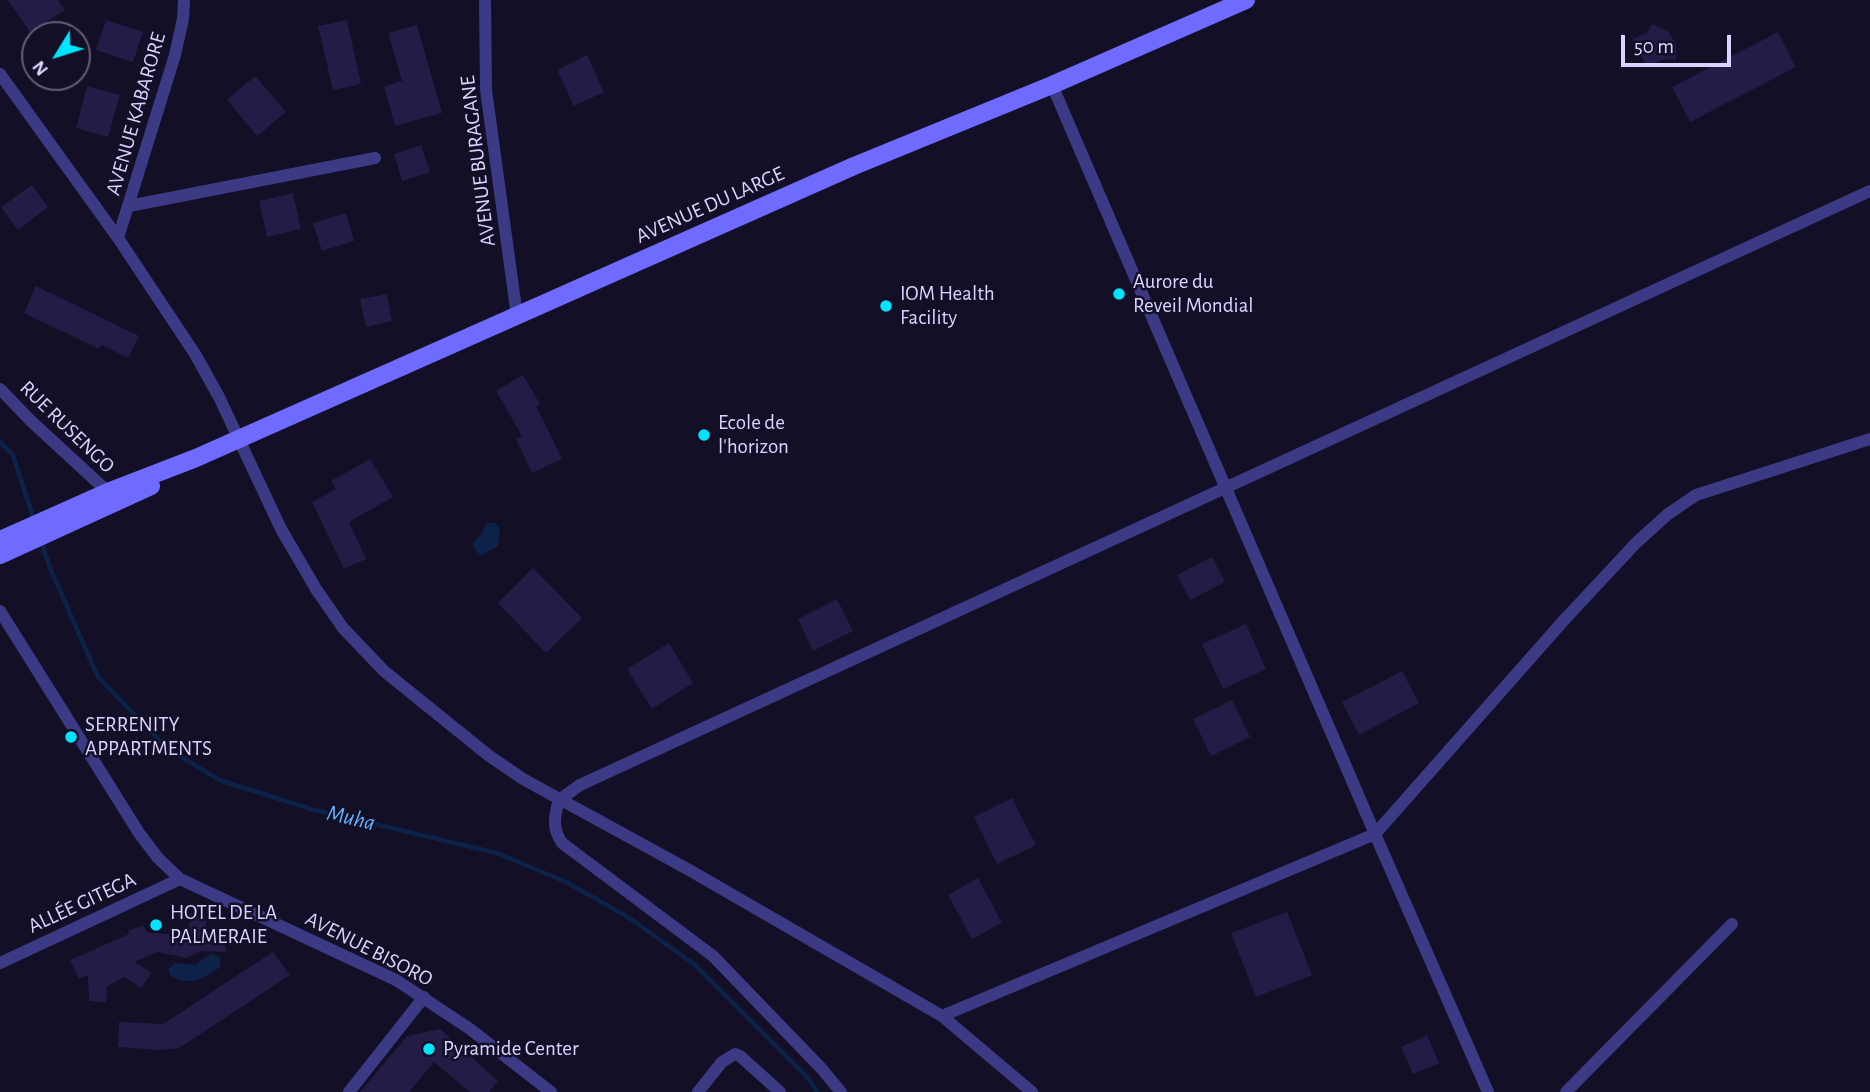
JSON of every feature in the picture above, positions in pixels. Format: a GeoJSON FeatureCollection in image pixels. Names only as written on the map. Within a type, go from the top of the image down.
{"type":"FeatureCollection","features":[{"type":"Feature","properties":{"kind":"main road","name":"AVENUE DU LARGE"},"geometry":{"type":"LineString","coordinates":[[60,521],[108,492],[196,458],[854,166],[1052,85],[1246,0]]}},
{"type":"Feature","properties":{"kind":"main road","name":"AVENUE DU LARGE"},"geometry":{"type":"LineString","coordinates":[[0,555],[24,537],[145,490],[196,458]]}},
{"type":"Feature","properties":{"kind":"main road","name":"AVENUE DU LARGE"},"geometry":{"type":"LineString","coordinates":[[0,540],[24,537]]}},
{"type":"Feature","properties":{"kind":"street","name":"AVENUE KABARORE"},"geometry":{"type":"LineString","coordinates":[[118,238],[175,55],[184,0]]}},
{"type":"Feature","properties":{"kind":"street","name":"AVENUE BURAGANE"},"geometry":{"type":"LineString","coordinates":[[485,0],[486,90],[517,316]]}},
{"type":"Feature","properties":{"kind":"street"},"geometry":{"type":"LineString","coordinates":[[0,74],[118,238],[195,355],[239,438],[281,529],[316,589],[343,628],[384,671],[488,755],[559,800],[691,872],[942,1016],[1032,1092]]}},
{"type":"Feature","properties":{"kind":"street"},"geometry":{"type":"LineString","coordinates":[[1052,85],[1488,1092]]}},
{"type":"Feature","properties":{"kind":"street"},"geometry":{"type":"LineString","coordinates":[[129,206],[375,158]]}},
{"type":"Feature","properties":{"kind":"street"},"geometry":{"type":"LineString","coordinates":[[841,1092],[713,956],[562,843],[556,834],[554,819],[559,800],[580,785],[1870,191]]}},
{"type":"Feature","properties":{"kind":"street","name":"RUE RUSENGO"},"geometry":{"type":"LineString","coordinates":[[0,389],[108,492]]}},
{"type":"Feature","properties":{"kind":"street"},"geometry":{"type":"LineString","coordinates":[[942,1016],[1375,834],[1565,620],[1636,543],[1668,514],[1696,495],[1870,439]]}},
{"type":"Feature","properties":{"kind":"street","name":"AVENUE BISORO"},"geometry":{"type":"LineString","coordinates":[[0,611],[139,833],[158,858],[180,879],[396,980],[470,1029],[551,1092]]}},
{"type":"Feature","properties":{"kind":"street","name":"ALLÉE GITEGA"},"geometry":{"type":"LineString","coordinates":[[0,963],[180,879]]}},
{"type":"Feature","properties":{"kind":"street"},"geometry":{"type":"LineString","coordinates":[[1566,1092],[1732,924]]}},
{"type":"Feature","properties":{"kind":"street"},"geometry":{"type":"LineString","coordinates":[[349,1092],[424,997]]}},
{"type":"Feature","properties":{"kind":"street"},"geometry":{"type":"LineString","coordinates":[[698,1092],[722,1062],[735,1054],[780,1092]]}},
{"type":"Feature","properties":{"kind":"water"},"geometry":{"type":"Polygon","coordinates":[[[486,523],[495,523],[500,528],[498,546],[481,556],[473,547],[486,523]]]}},
{"type":"Feature","properties":{"kind":"water"},"geometry":{"type":"Polygon","coordinates":[[[211,953],[220,958],[220,967],[208,975],[189,981],[169,974],[169,968],[175,963],[196,965],[211,953]]]}},
{"type":"Feature","properties":{"kind":"building"},"geometry":{"type":"Polygon","coordinates":[[[8,0],[58,0],[65,10],[48,21],[22,21],[8,0]]]}},
{"type":"Feature","properties":{"kind":"building"},"geometry":{"type":"Polygon","coordinates":[[[106,20],[143,32],[133,62],[96,50],[106,20]]]}},
{"type":"Feature","properties":{"kind":"building"},"geometry":{"type":"Polygon","coordinates":[[[347,20],[361,84],[333,90],[318,26],[347,20]]]}},
{"type":"Feature","properties":{"kind":"building"},"geometry":{"type":"Polygon","coordinates":[[[1652,24],[1668,31],[1676,44],[1676,60],[1664,59],[1647,67],[1633,39],[1647,33],[1652,24]]]}},
{"type":"Feature","properties":{"kind":"building"},"geometry":{"type":"Polygon","coordinates":[[[417,25],[442,113],[395,126],[384,86],[402,81],[388,33],[417,25]]]}},
{"type":"Feature","properties":{"kind":"building"},"geometry":{"type":"Polygon","coordinates":[[[1778,32],[1796,67],[1690,122],[1672,87],[1778,32]]]}},
{"type":"Feature","properties":{"kind":"building"},"geometry":{"type":"Polygon","coordinates":[[[587,55],[604,92],[574,106],[557,70],[587,55]]]}},
{"type":"Feature","properties":{"kind":"building"},"geometry":{"type":"Polygon","coordinates":[[[255,76],[286,112],[257,136],[227,100],[255,76]]]}},
{"type":"Feature","properties":{"kind":"building"},"geometry":{"type":"Polygon","coordinates":[[[91,87],[120,95],[108,137],[76,128],[86,91],[91,91],[91,87]]]}},
{"type":"Feature","properties":{"kind":"building"},"geometry":{"type":"Polygon","coordinates":[[[421,145],[430,172],[402,181],[394,154],[421,145]]]}},
{"type":"Feature","properties":{"kind":"building"},"geometry":{"type":"Polygon","coordinates":[[[32,185],[48,207],[18,230],[1,207],[32,185]]]}},
{"type":"Feature","properties":{"kind":"building"},"geometry":{"type":"Polygon","coordinates":[[[293,193],[301,229],[267,237],[259,201],[293,193]]]}},
{"type":"Feature","properties":{"kind":"building"},"geometry":{"type":"Polygon","coordinates":[[[346,213],[354,241],[322,251],[313,223],[346,213]]]}},
{"type":"Feature","properties":{"kind":"building"},"geometry":{"type":"Polygon","coordinates":[[[36,286],[139,336],[128,358],[102,345],[99,349],[24,313],[36,286]]]}},
{"type":"Feature","properties":{"kind":"building"},"geometry":{"type":"Polygon","coordinates":[[[387,294],[392,321],[366,327],[360,299],[387,294]]]}},
{"type":"Feature","properties":{"kind":"building"},"geometry":{"type":"Polygon","coordinates":[[[523,375],[540,404],[536,406],[562,459],[532,473],[516,439],[522,436],[496,391],[523,375]]]}},
{"type":"Feature","properties":{"kind":"building"},"geometry":{"type":"Polygon","coordinates":[[[370,459],[393,497],[349,522],[366,559],[344,569],[312,502],[336,489],[331,481],[370,459]]]}},
{"type":"Feature","properties":{"kind":"building"},"geometry":{"type":"Polygon","coordinates":[[[1212,557],[1225,582],[1190,600],[1177,575],[1212,557]]]}},
{"type":"Feature","properties":{"kind":"building"},"geometry":{"type":"Polygon","coordinates":[[[533,568],[582,618],[546,653],[498,603],[533,568]]]}},
{"type":"Feature","properties":{"kind":"building"},"geometry":{"type":"Polygon","coordinates":[[[837,599],[853,631],[813,651],[798,619],[837,599]]]}},
{"type":"Feature","properties":{"kind":"building"},"geometry":{"type":"Polygon","coordinates":[[[1246,624],[1266,669],[1223,689],[1202,644],[1246,624]]]}},
{"type":"Feature","properties":{"kind":"building"},"geometry":{"type":"Polygon","coordinates":[[[669,643],[693,683],[652,709],[627,669],[669,643]]]}},
{"type":"Feature","properties":{"kind":"building"},"geometry":{"type":"Polygon","coordinates":[[[1402,671],[1419,703],[1359,735],[1342,702],[1402,671]]]}},
{"type":"Feature","properties":{"kind":"building"},"geometry":{"type":"Polygon","coordinates":[[[1232,700],[1250,737],[1211,756],[1193,719],[1232,700]]]}},
{"type":"Feature","properties":{"kind":"building"},"geometry":{"type":"Polygon","coordinates":[[[1012,798],[1036,845],[997,864],[974,817],[1012,798]]]}},
{"type":"Feature","properties":{"kind":"building"},"geometry":{"type":"Polygon","coordinates":[[[978,878],[1002,923],[972,939],[948,895],[978,878]]]}},
{"type":"Feature","properties":{"kind":"building"},"geometry":{"type":"Polygon","coordinates":[[[1287,912],[1312,975],[1256,997],[1231,933],[1287,912]]]}},
{"type":"Feature","properties":{"kind":"building"},"geometry":{"type":"Polygon","coordinates":[[[190,913],[205,916],[207,932],[225,936],[226,952],[201,951],[187,958],[157,952],[135,962],[152,973],[141,988],[125,977],[107,986],[106,1002],[89,1001],[88,975],[79,979],[70,960],[143,925],[147,932],[177,935],[189,927],[190,913]]]}},
{"type":"Feature","properties":{"kind":"building"},"geometry":{"type":"Polygon","coordinates":[[[273,952],[290,975],[179,1048],[160,1050],[118,1047],[119,1022],[163,1024],[273,952]]]}},
{"type":"Feature","properties":{"kind":"building","name":"Pyramide Center"},"geometry":{"type":"Polygon","coordinates":[[[440,1029],[498,1081],[489,1092],[470,1092],[434,1062],[409,1092],[360,1092],[407,1036],[440,1029]]]}},
{"type":"Feature","properties":{"kind":"building"},"geometry":{"type":"Polygon","coordinates":[[[1427,1035],[1439,1063],[1413,1074],[1401,1047],[1427,1035]]]}},
{"type":"Feature","properties":{"kind":"waterway","name":"Muha"},"geometry":{"type":"LineString","coordinates":[[0,442],[13,455],[34,520]]}},
{"type":"Feature","properties":{"kind":"waterway","name":"Muha"},"geometry":{"type":"LineString","coordinates":[[41,541],[50,568],[98,677],[167,748],[219,780],[311,809],[497,853],[566,882],[628,917],[694,964],[808,1078],[817,1092]]}},
{"type":"Feature","properties":{"kind":"place","name":"Aurore du Reveil Mondial"},"geometry":{"type":"Point","coordinates":[1119,294]}},
{"type":"Feature","properties":{"kind":"place","name":"IOM Health Facility"},"geometry":{"type":"Point","coordinates":[886,306]}},
{"type":"Feature","properties":{"kind":"place","name":"Ecole de l'horizon"},"geometry":{"type":"Point","coordinates":[704,435]}},
{"type":"Feature","properties":{"kind":"place","name":"SERRENITY APPARTMENTS"},"geometry":{"type":"Point","coordinates":[71,737]}},
{"type":"Feature","properties":{"kind":"place","name":"HOTEL DE LA PALMERAIE"},"geometry":{"type":"Point","coordinates":[156,925]}},
{"type":"Feature","properties":{"kind":"place","name":"Pyramide Center"},"geometry":{"type":"Point","coordinates":[429,1049]}}]}
